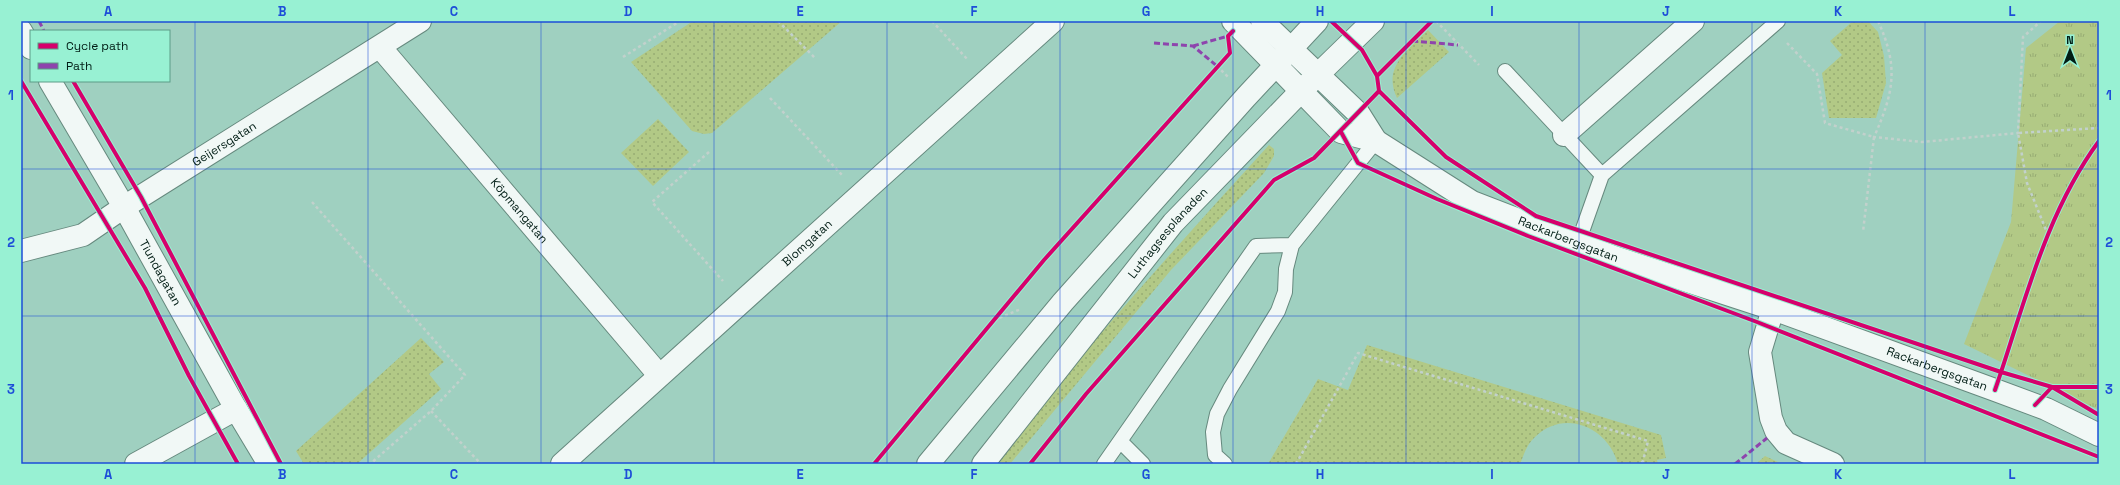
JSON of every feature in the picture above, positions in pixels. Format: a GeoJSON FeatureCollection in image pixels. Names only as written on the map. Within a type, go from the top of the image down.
{"type":"FeatureCollection","features":[{"type":"Feature","properties":{"kind":"street","name":"Geijersgatan"},"geometry":{"type":"LineString","coordinates":[[21,251],[82,235],[420,21]]}},
{"type":"Feature","properties":{"kind":"street","name":"Blomgatan"},"geometry":{"type":"LineString","coordinates":[[562,464],[1052,21]]}},
{"type":"Feature","properties":{"kind":"street","name":"Rackarbergsgatan"},"geometry":{"type":"LineString","coordinates":[[1233,21],[1275,66],[1341,132],[1376,141],[1472,202],[1578,243],[1773,309],[2041,407],[2099,435]]}},
{"type":"Feature","properties":{"kind":"street","name":"Rackarbergsgatan"},"geometry":{"type":"LineString","coordinates":[[1262,21],[1359,114],[1376,141]]}},
{"type":"Feature","properties":{"kind":"street"},"geometry":{"type":"LineString","coordinates":[[928,464],[1063,302],[1317,21]]}},
{"type":"Feature","properties":{"kind":"street","name":"Luthagsesplanaden"},"geometry":{"type":"LineString","coordinates":[[983,464],[1173,222],[1317,75],[1373,21]]}},
{"type":"Feature","properties":{"kind":"street"},"geometry":{"type":"LineString","coordinates":[[1564,135],[1693,21]]}},
{"type":"Feature","properties":{"kind":"street"},"geometry":{"type":"LineString","coordinates":[[21,31],[30,46]]}},
{"type":"Feature","properties":{"kind":"street","name":"Köpmangatan"},"geometry":{"type":"LineString","coordinates":[[380,47],[659,375]]}},
{"type":"Feature","properties":{"kind":"street","name":"Tiundagatan"},"geometry":{"type":"LineString","coordinates":[[51,82],[124,207],[236,409],[269,464]]}},
{"type":"Feature","properties":{"kind":"street"},"geometry":{"type":"LineString","coordinates":[[1773,309],[1760,352],[1771,418],[1776,431],[1786,443],[1833,464]]}},
{"type":"Feature","properties":{"kind":"street"},"geometry":{"type":"LineString","coordinates":[[136,464],[236,409]]}},
{"type":"Feature","properties":{"kind":"lane"},"geometry":{"type":"LineString","coordinates":[[1578,243],[1602,175],[1775,24]]}},
{"type":"Feature","properties":{"kind":"lane"},"geometry":{"type":"LineString","coordinates":[[1505,71],[1602,175]]}},
{"type":"Feature","properties":{"kind":"lane"},"geometry":{"type":"LineString","coordinates":[[1225,464],[1215,455],[1213,432],[1217,414],[1230,389],[1278,311],[1285,292],[1286,269],[1292,245],[1376,141]]}},
{"type":"Feature","properties":{"kind":"lane"},"geometry":{"type":"LineString","coordinates":[[1104,464],[1121,442],[1256,246],[1292,245]]}},
{"type":"Feature","properties":{"kind":"lane"},"geometry":{"type":"LineString","coordinates":[[1121,442],[1143,464]]}},
{"type":"Feature","properties":{"kind":"path"},"geometry":{"type":"LineString","coordinates":[[623,57],[680,21]]}},
{"type":"Feature","properties":{"kind":"path"},"geometry":{"type":"LineString","coordinates":[[778,21],[815,58]]}},
{"type":"Feature","properties":{"kind":"path"},"geometry":{"type":"LineString","coordinates":[[932,21],[988,79]]}},
{"type":"Feature","properties":{"kind":"path"},"geometry":{"type":"LineString","coordinates":[[1436,21],[1479,65]]}},
{"type":"Feature","properties":{"kind":"path"},"geometry":{"type":"LineString","coordinates":[[1863,232],[1874,137],[1886,109],[1893,75],[1888,42],[1878,21]]}},
{"type":"Feature","properties":{"kind":"path"},"geometry":{"type":"LineString","coordinates":[[2041,21],[2024,37],[2018,133],[2027,183],[2048,235]]}},
{"type":"Feature","properties":{"kind":"path"},"geometry":{"type":"LineString","coordinates":[[1775,24],[1817,74],[1825,123],[1874,137],[1922,142],[2018,133],[2099,128]]}},
{"type":"Feature","properties":{"kind":"path"},"geometry":{"type":"LineString","coordinates":[[1212,72],[1221,62]]}},
{"type":"Feature","properties":{"kind":"path"},"geometry":{"type":"LineString","coordinates":[[1378,84],[1377,76],[1382,71]]}},
{"type":"Feature","properties":{"kind":"path"},"geometry":{"type":"LineString","coordinates":[[770,98],[860,195]]}},
{"type":"Feature","properties":{"kind":"path"},"geometry":{"type":"LineString","coordinates":[[709,152],[652,202],[741,301]]}},
{"type":"Feature","properties":{"kind":"path"},"geometry":{"type":"LineString","coordinates":[[312,202],[465,375],[430,411],[370,464]]}},
{"type":"Feature","properties":{"kind":"path"},"geometry":{"type":"LineString","coordinates":[[2045,243],[2051,228]]}},
{"type":"Feature","properties":{"kind":"path"},"geometry":{"type":"LineString","coordinates":[[994,320],[1028,306]]}},
{"type":"Feature","properties":{"kind":"path"},"geometry":{"type":"LineString","coordinates":[[989,326],[1004,308]]}},
{"type":"Feature","properties":{"kind":"path"},"geometry":{"type":"LineString","coordinates":[[1296,464],[1358,353],[1648,441],[1643,461],[1640,464]]}},
{"type":"Feature","properties":{"kind":"path"},"geometry":{"type":"LineString","coordinates":[[430,411],[482,464]]}},
{"type":"Feature","properties":{"kind":"green space"},"geometry":{"type":"Polygon","coordinates":[[[693,21],[842,21],[712,133],[704,134],[692,131],[631,62],[693,21]]]}},
{"type":"Feature","properties":{"kind":"green space"},"geometry":{"type":"Polygon","coordinates":[[[1853,21],[1868,21],[1878,32],[1884,56],[1886,83],[1876,118],[1829,118],[1822,73],[1842,55],[1830,41],[1853,21]]]}},
{"type":"Feature","properties":{"kind":"green space"},"geometry":{"type":"Polygon","coordinates":[[[2060,21],[2099,21],[2099,410],[1964,344],[2011,222],[2026,48],[2060,21]]]}},
{"type":"Feature","properties":{"kind":"green space"},"geometry":{"type":"Polygon","coordinates":[[[1428,30],[1449,52],[1397,98],[1393,87],[1395,68],[1405,52],[1428,30]]]}},
{"type":"Feature","properties":{"kind":"green space"},"geometry":{"type":"Polygon","coordinates":[[[658,119],[689,152],[653,186],[621,153],[658,119]]]}},
{"type":"Feature","properties":{"kind":"green space"},"geometry":{"type":"Polygon","coordinates":[[[1269,145],[1274,149],[1274,156],[1264,173],[1171,270],[1010,464],[992,464],[1059,382],[1128,302],[1269,145]]]}},
{"type":"Feature","properties":{"kind":"green space"},"geometry":{"type":"Polygon","coordinates":[[[421,338],[444,362],[429,374],[441,389],[357,464],[304,464],[296,451],[421,338]]]}},
{"type":"Feature","properties":{"kind":"green space"},"geometry":{"type":"Polygon","coordinates":[[[1367,345],[1661,435],[1666,458],[1657,460],[1658,464],[1618,464],[1613,451],[1605,440],[1584,426],[1571,423],[1559,424],[1546,428],[1532,440],[1524,453],[1520,464],[1268,464],[1318,379],[1348,390],[1367,345]]]}},
{"type":"Feature","properties":{"kind":"green space"},"geometry":{"type":"Polygon","coordinates":[[[1765,456],[1782,464],[1756,464],[1765,456]]]}},
{"type":"Feature","properties":{"kind":"marked path"},"geometry":{"type":"LineString","coordinates":[[39,21],[44,30]]}},
{"type":"Feature","properties":{"kind":"marked path"},"geometry":{"type":"LineString","coordinates":[[1193,46],[1228,36]]}},
{"type":"Feature","properties":{"kind":"marked path"},"geometry":{"type":"LineString","coordinates":[[1412,41],[1458,45]]}},
{"type":"Feature","properties":{"kind":"marked path"},"geometry":{"type":"LineString","coordinates":[[1154,43],[1193,46],[1217,66]]}},
{"type":"Feature","properties":{"kind":"marked path"},"geometry":{"type":"LineString","coordinates":[[1735,464],[1767,438]]}},
{"type":"Feature","properties":{"kind":"cycle path"},"geometry":{"type":"LineString","coordinates":[[1331,21],[1362,50],[1377,76]]}},
{"type":"Feature","properties":{"kind":"cycle path"},"geometry":{"type":"LineString","coordinates":[[1030,464],[1086,394],[1274,180],[1314,158],[1379,91],[1377,76],[1432,21]]}},
{"type":"Feature","properties":{"kind":"cycle path"},"geometry":{"type":"LineString","coordinates":[[874,464],[1044,260],[1230,53],[1228,36],[1233,31]]}},
{"type":"Feature","properties":{"kind":"cycle path"},"geometry":{"type":"LineString","coordinates":[[21,81],[145,288],[189,376],[238,464]]}},
{"type":"Feature","properties":{"kind":"cycle path"},"geometry":{"type":"LineString","coordinates":[[74,82],[141,197],[281,464]]}},
{"type":"Feature","properties":{"kind":"cycle path"},"geometry":{"type":"LineString","coordinates":[[1379,91],[1446,157],[1536,216],[2001,372],[2052,387],[2099,415]]}},
{"type":"Feature","properties":{"kind":"cycle path"},"geometry":{"type":"LineString","coordinates":[[1341,132],[1358,163],[1437,199],[1528,236],[1757,322],[2099,457]]}},
{"type":"Feature","properties":{"kind":"cycle path"},"geometry":{"type":"LineString","coordinates":[[1995,390],[2026,294],[2050,230],[2080,169],[2099,141]]}},
{"type":"Feature","properties":{"kind":"cycle path"},"geometry":{"type":"LineString","coordinates":[[2035,405],[2052,387],[2099,387]]}}]}
